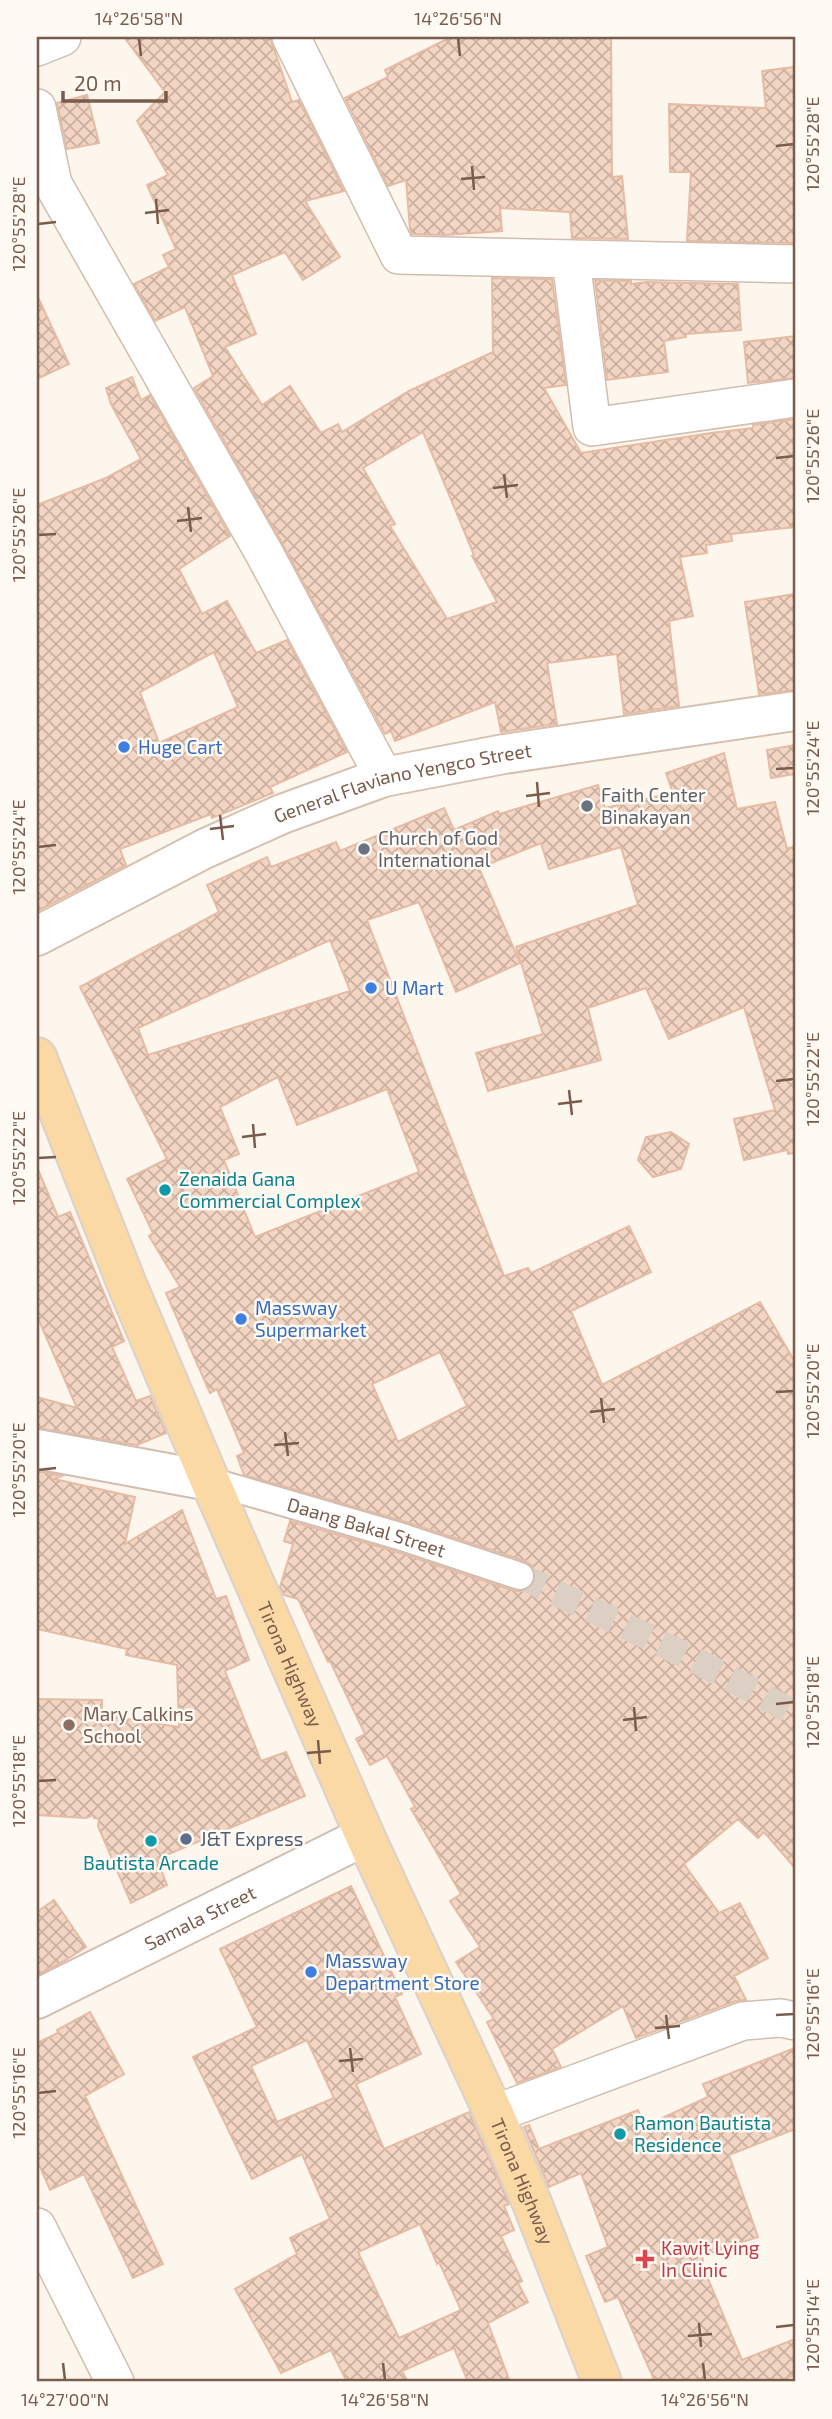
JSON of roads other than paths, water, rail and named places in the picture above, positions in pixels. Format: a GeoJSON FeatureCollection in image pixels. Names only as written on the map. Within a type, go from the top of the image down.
{"type":"FeatureCollection","features":[{"type":"Feature","properties":{"kind":"main road","name":"General Flaviano Yengco Street"},"geometry":{"type":"LineString","coordinates":[[37,936],[204,849],[282,814],[384,777],[504,754],[795,711]]}},
{"type":"Feature","properties":{"kind":"main road","name":"Tirona Highway"},"geometry":{"type":"LineString","coordinates":[[37,1057],[128,1287],[210,1481],[365,1836],[494,2113],[602,2382]]}},
{"type":"Feature","properties":{"kind":"main road"},"geometry":{"type":"LineString","coordinates":[[37,1449],[210,1481]]}},
{"type":"Feature","properties":{"kind":"main road","name":"Samala Street"},"geometry":{"type":"LineString","coordinates":[[37,1999],[365,1836]]}},
{"type":"Feature","properties":{"kind":"street"},"geometry":{"type":"LineString","coordinates":[[37,47],[62,37]]}},
{"type":"Feature","properties":{"kind":"street"},"geometry":{"type":"LineString","coordinates":[[291,37],[400,255],[795,264]]}},
{"type":"Feature","properties":{"kind":"street"},"geometry":{"type":"LineString","coordinates":[[37,108],[53,184],[264,553],[384,777]]}},
{"type":"Feature","properties":{"kind":"street"},"geometry":{"type":"LineString","coordinates":[[571,260],[592,427],[795,398]]}},
{"type":"Feature","properties":{"kind":"street","name":"Daang Bakal Street"},"geometry":{"type":"LineString","coordinates":[[210,1481],[457,1553],[520,1576]]}},
{"type":"Feature","properties":{"kind":"street"},"geometry":{"type":"LineString","coordinates":[[494,2113],[743,2021],[781,2018],[795,2021]]}},
{"type":"Feature","properties":{"kind":"street"},"geometry":{"type":"LineString","coordinates":[[37,2227],[115,2382]]}},
{"type":"Feature","properties":{"kind":"tunnel"},"geometry":{"type":"LineString","coordinates":[[520,1576],[693,1660],[795,1714]]}},
{"type":"Feature","properties":{"kind":"place","name":"Huge Cart"},"geometry":{"type":"Point","coordinates":[124,747]}},
{"type":"Feature","properties":{"kind":"place","name":"Faith Center Binakayan"},"geometry":{"type":"Point","coordinates":[587,806]}},
{"type":"Feature","properties":{"kind":"place","name":"Church of God International"},"geometry":{"type":"Point","coordinates":[364,849]}},
{"type":"Feature","properties":{"kind":"place","name":"U Mart"},"geometry":{"type":"Point","coordinates":[371,988]}},
{"type":"Feature","properties":{"kind":"place","name":"Zenaida Gana Commercial Complex"},"geometry":{"type":"Point","coordinates":[165,1190]}},
{"type":"Feature","properties":{"kind":"place","name":"Massway Supermarket"},"geometry":{"type":"Point","coordinates":[241,1319]}},
{"type":"Feature","properties":{"kind":"place","name":"Mary Calkins School"},"geometry":{"type":"Point","coordinates":[69,1725]}},
{"type":"Feature","properties":{"kind":"place","name":"J&T Express"},"geometry":{"type":"Point","coordinates":[186,1839]}},
{"type":"Feature","properties":{"kind":"place","name":"Bautista Arcade"},"geometry":{"type":"Point","coordinates":[151,1841]}},
{"type":"Feature","properties":{"kind":"place","name":"Massway Department Store"},"geometry":{"type":"Point","coordinates":[311,1972]}},
{"type":"Feature","properties":{"kind":"place","name":"Ramon Bautista Residence"},"geometry":{"type":"Point","coordinates":[620,2134]}},
{"type":"Feature","properties":{"kind":"place","name":"Kawit Lying In Clinic"},"geometry":{"type":"Point","coordinates":[645,2259]}}]}
